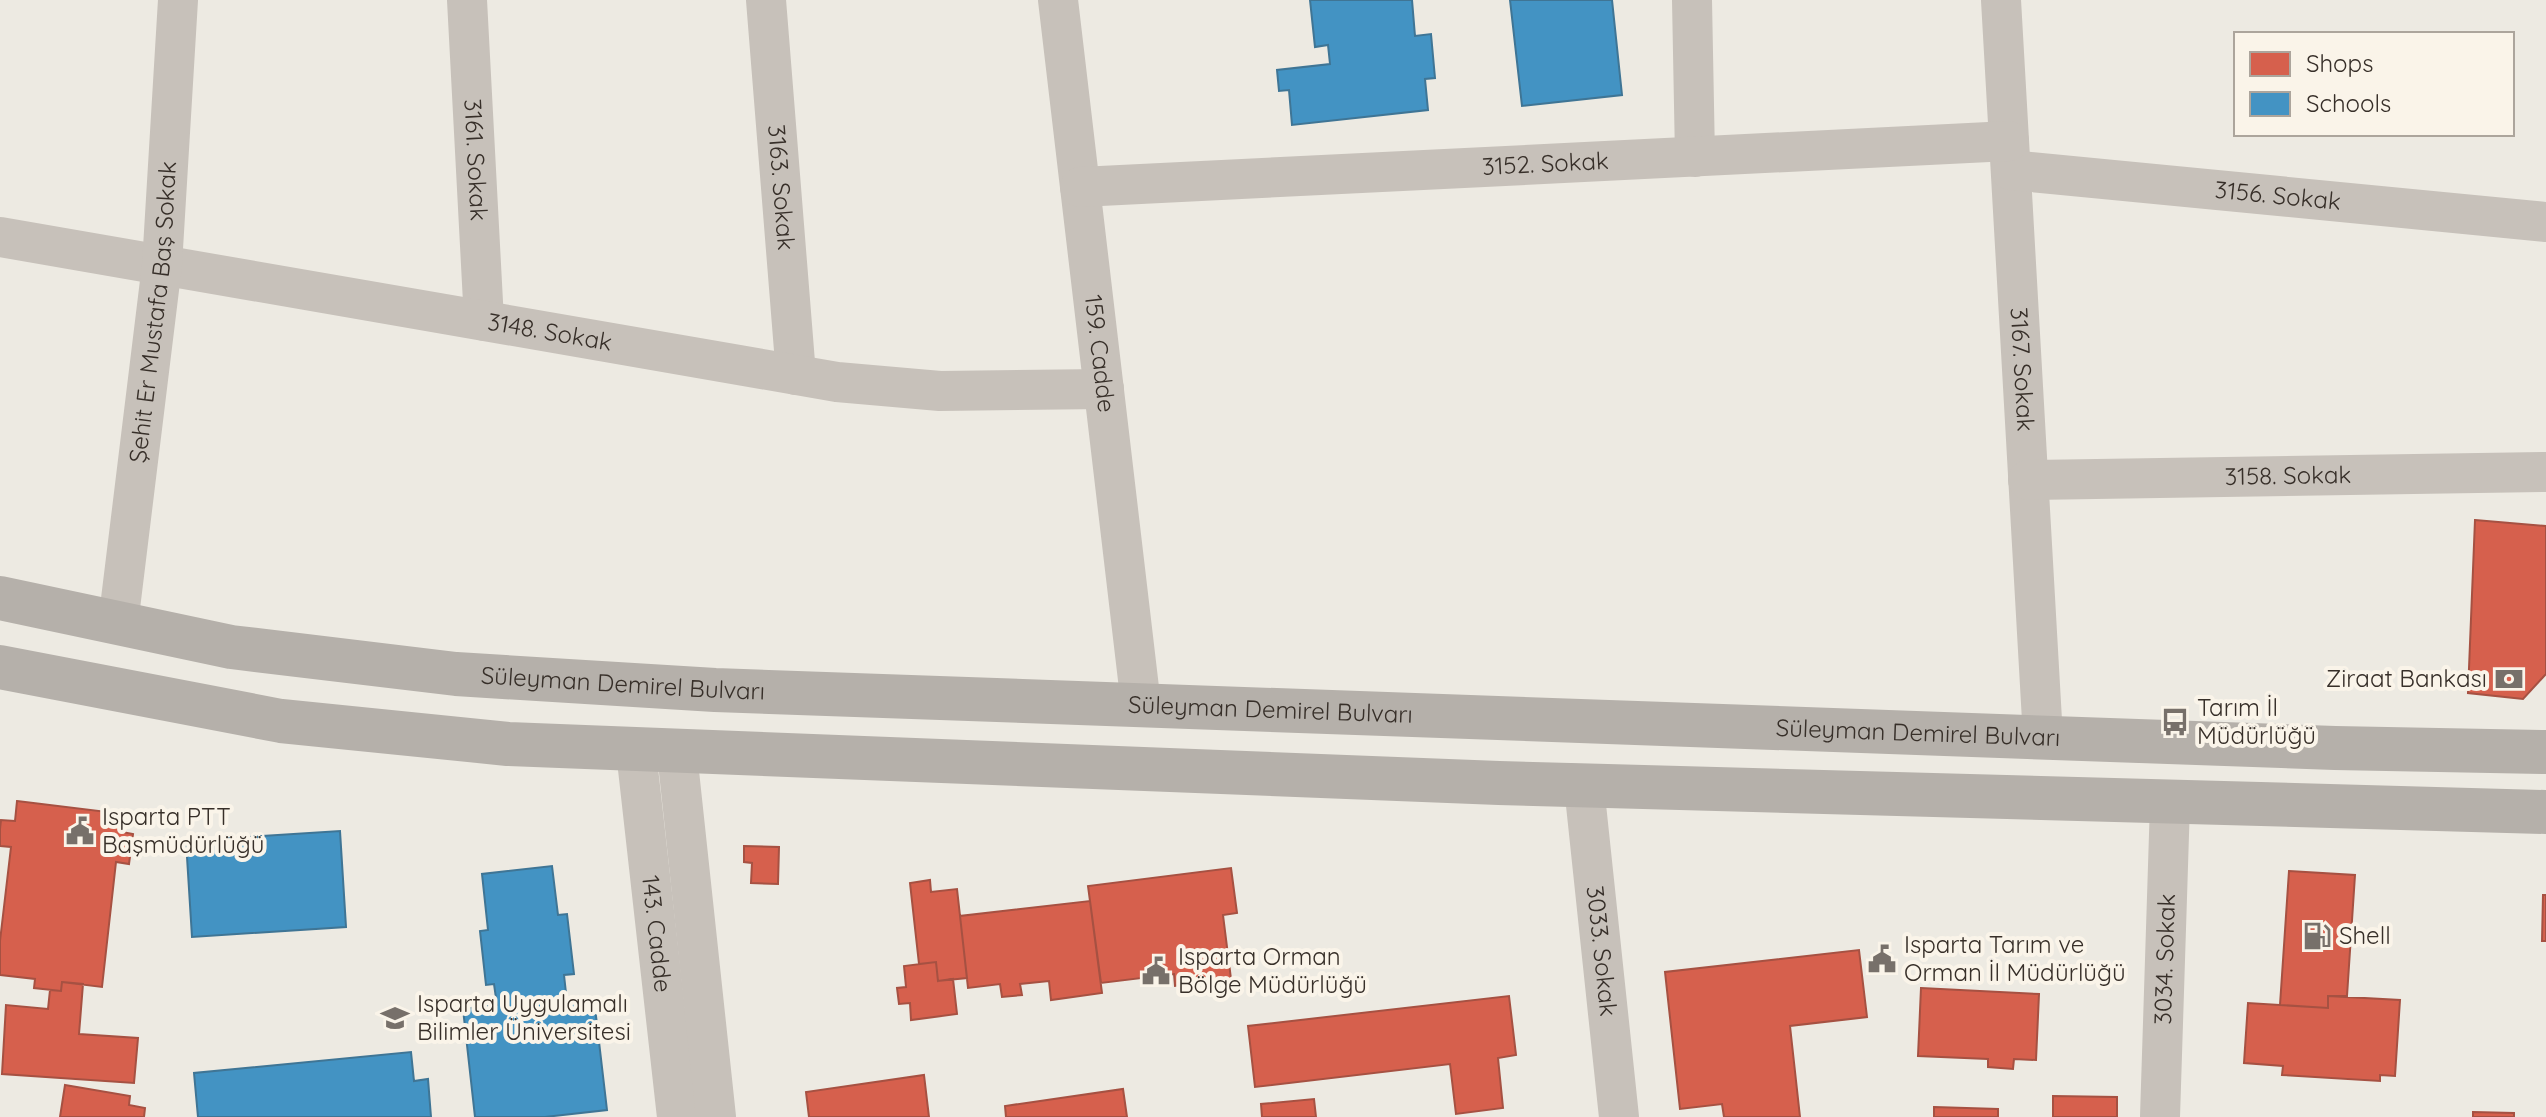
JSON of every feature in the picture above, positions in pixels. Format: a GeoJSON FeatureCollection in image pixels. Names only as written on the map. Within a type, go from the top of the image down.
{"type":"FeatureCollection","features":[{"type":"Feature","properties":{"kind":"main road","name":"Süleyman Demirel Bulvarı"},"geometry":{"type":"LineString","coordinates":[[0,598],[231,647],[456,674],[715,690],[2043,738],[2546,752]]}},
{"type":"Feature","properties":{"kind":"main road"},"geometry":{"type":"LineString","coordinates":[[0,667],[281,721],[406,736],[656,752],[1584,786],[2546,812]]}},
{"type":"Feature","properties":{"kind":"street","name":"Şehit Er Mustafa Baş Sokak"},"geometry":{"type":"LineString","coordinates":[[118,624],[162,265],[178,0]]}},
{"type":"Feature","properties":{"kind":"street","name":"3161. Sokak"},"geometry":{"type":"LineString","coordinates":[[467,0],[484,321]]}},
{"type":"Feature","properties":{"kind":"street","name":"3163. Sokak"},"geometry":{"type":"LineString","coordinates":[[766,0],[796,375]]}},
{"type":"Feature","properties":{"kind":"street","name":"159. Cadde"},"geometry":{"type":"LineString","coordinates":[[1058,0],[1141,705]]}},
{"type":"Feature","properties":{"kind":"street"},"geometry":{"type":"LineString","coordinates":[[1692,0],[1695,157]]}},
{"type":"Feature","properties":{"kind":"street","name":"3167. Sokak"},"geometry":{"type":"LineString","coordinates":[[2001,0],[2043,738]]}},
{"type":"Feature","properties":{"kind":"street","name":"3152. Sokak"},"geometry":{"type":"LineString","coordinates":[[1080,187],[1695,157],[2010,156]]}},
{"type":"Feature","properties":{"kind":"street","name":"3156. Sokak"},"geometry":{"type":"LineString","coordinates":[[2010,156],[2546,222]]}},
{"type":"Feature","properties":{"kind":"street","name":"3148. Sokak"},"geometry":{"type":"LineString","coordinates":[[0,237],[796,375],[940,391],[1104,389]]}},
{"type":"Feature","properties":{"kind":"street","name":"3158. Sokak"},"geometry":{"type":"LineString","coordinates":[[2028,480],[2546,472]]}},
{"type":"Feature","properties":{"kind":"street","name":"143. Cadde"},"geometry":{"type":"LineString","coordinates":[[656,752],[677,1117]]}},
{"type":"Feature","properties":{"kind":"street","name":"143. Cadde"},"geometry":{"type":"LineString","coordinates":[[656,752],[716,1117]]}},
{"type":"Feature","properties":{"kind":"street","name":"3033. Sokak"},"geometry":{"type":"LineString","coordinates":[[1584,786],[1619,1117]]}},
{"type":"Feature","properties":{"kind":"street","name":"3034. Sokak"},"geometry":{"type":"LineString","coordinates":[[2160,1117],[2170,803]]}},
{"type":"Feature","properties":{"kind":"building: Shops"},"geometry":{"type":"Polygon","coordinates":[[[2475,520],[2546,526],[2546,674],[2523,699],[2468,693],[2475,520]]]}},
{"type":"Feature","properties":{"kind":"building: Shops"},"geometry":{"type":"Polygon","coordinates":[[[17,801],[124,814],[122,832],[133,834],[129,864],[116,862],[102,987],[62,982],[61,991],[34,988],[35,979],[0,975],[0,941],[11,847],[0,846],[0,829],[1,820],[15,821],[17,801]]]}},
{"type":"Feature","properties":{"kind":"building: Shops"},"geometry":{"type":"Polygon","coordinates":[[[744,846],[779,847],[778,884],[751,883],[752,863],[744,862],[744,846]]]}},
{"type":"Feature","properties":{"kind":"building: Shops"},"geometry":{"type":"Polygon","coordinates":[[[1231,868],[1237,913],[1223,915],[1231,979],[1175,986],[1174,974],[1101,983],[1088,886],[1231,868]]]}},
{"type":"Feature","properties":{"kind":"building: Shops"},"geometry":{"type":"Polygon","coordinates":[[[2289,871],[2355,875],[2347,996],[2328,996],[2328,1008],[2280,1005],[2289,871]]]}},
{"type":"Feature","properties":{"kind":"building: Shops"},"geometry":{"type":"Polygon","coordinates":[[[930,880],[931,892],[957,889],[967,978],[938,981],[936,962],[919,964],[910,883],[930,880]]]}},
{"type":"Feature","properties":{"kind":"building: Shops"},"geometry":{"type":"Polygon","coordinates":[[[2543,895],[2546,895],[2546,941],[2542,941],[2543,895]]]}},
{"type":"Feature","properties":{"kind":"building: Shops"},"geometry":{"type":"Polygon","coordinates":[[[1090,901],[1102,993],[1051,1000],[1049,981],[1020,984],[1022,995],[1002,997],[1000,984],[968,988],[960,916],[1090,901]]]}},
{"type":"Feature","properties":{"kind":"building: Shops"},"geometry":{"type":"Polygon","coordinates":[[[1859,950],[1867,1017],[1790,1026],[1800,1117],[1724,1117],[1722,1104],[1680,1109],[1665,972],[1859,950]]]}},
{"type":"Feature","properties":{"kind":"building: Shops"},"geometry":{"type":"Polygon","coordinates":[[[936,962],[938,981],[953,979],[957,1014],[911,1020],[910,1003],[899,1004],[897,988],[906,987],[904,966],[936,962]]]}},
{"type":"Feature","properties":{"kind":"building: Shops"},"geometry":{"type":"Polygon","coordinates":[[[62,982],[83,984],[79,1034],[138,1038],[134,1083],[2,1074],[6,1005],[48,1009],[50,990],[61,991],[62,982]]]}},
{"type":"Feature","properties":{"kind":"building: Shops"},"geometry":{"type":"Polygon","coordinates":[[[1921,988],[2039,994],[2036,1060],[2014,1059],[2013,1069],[1988,1067],[1988,1059],[1918,1056],[1921,988]]]}},
{"type":"Feature","properties":{"kind":"building: Shops"},"geometry":{"type":"Polygon","coordinates":[[[1509,996],[1516,1055],[1498,1058],[1503,1108],[1456,1114],[1450,1064],[1255,1087],[1248,1026],[1509,996]]]}},
{"type":"Feature","properties":{"kind":"building: Shops"},"geometry":{"type":"Polygon","coordinates":[[[2328,996],[2400,1000],[2395,1076],[2380,1075],[2380,1081],[2282,1075],[2283,1066],[2244,1063],[2248,1003],[2328,1008],[2328,996]]]}},
{"type":"Feature","properties":{"kind":"building: Shops"},"geometry":{"type":"Polygon","coordinates":[[[924,1075],[929,1117],[809,1117],[806,1092],[924,1075]]]}},
{"type":"Feature","properties":{"kind":"building: Shops"},"geometry":{"type":"Polygon","coordinates":[[[65,1085],[130,1096],[129,1105],[145,1108],[144,1117],[60,1117],[65,1085]]]}},
{"type":"Feature","properties":{"kind":"building: Shops"},"geometry":{"type":"Polygon","coordinates":[[[1123,1089],[1127,1117],[1006,1117],[1005,1106],[1123,1089]]]}},
{"type":"Feature","properties":{"kind":"building: Shops"},"geometry":{"type":"Polygon","coordinates":[[[2053,1096],[2117,1097],[2117,1117],[2053,1117],[2053,1096]]]}},
{"type":"Feature","properties":{"kind":"building: Shops"},"geometry":{"type":"Polygon","coordinates":[[[1314,1099],[1316,1117],[1262,1117],[1261,1104],[1314,1099]]]}},
{"type":"Feature","properties":{"kind":"building: Shops"},"geometry":{"type":"Polygon","coordinates":[[[1934,1107],[1998,1109],[1998,1117],[1934,1117],[1934,1107]]]}},
{"type":"Feature","properties":{"kind":"building: Shops"},"geometry":{"type":"Polygon","coordinates":[[[2473,1112],[2514,1113],[2514,1117],[2473,1117],[2473,1112]]]}},
{"type":"Feature","properties":{"kind":"building: Schools"},"geometry":{"type":"Polygon","coordinates":[[[1310,0],[1412,0],[1415,36],[1431,34],[1435,78],[1425,79],[1428,110],[1292,125],[1289,90],[1279,91],[1277,70],[1330,64],[1328,45],[1315,47],[1310,0]]]}},
{"type":"Feature","properties":{"kind":"building: Schools"},"geometry":{"type":"Polygon","coordinates":[[[1510,0],[1612,0],[1622,95],[1522,106],[1510,0]]]}},
{"type":"Feature","properties":{"kind":"building: Schools"},"geometry":{"type":"Polygon","coordinates":[[[340,831],[346,927],[192,937],[186,841],[340,831]]]}},
{"type":"Feature","properties":{"kind":"building: Schools"},"geometry":{"type":"Polygon","coordinates":[[[552,866],[558,915],[567,914],[574,974],[564,975],[567,1002],[594,999],[607,1110],[545,1117],[475,1117],[463,1009],[497,1005],[494,984],[486,985],[480,931],[488,930],[482,874],[552,866]]]}},
{"type":"Feature","properties":{"kind":"building: Schools"},"geometry":{"type":"Polygon","coordinates":[[[411,1052],[414,1081],[428,1079],[431,1117],[198,1117],[194,1073],[411,1052]]]}},
{"type":"Feature","properties":{"kind":"place","name":"Ziraat Bankası"},"geometry":{"type":"Point","coordinates":[2509,679]}},
{"type":"Feature","properties":{"kind":"place","name":"Tarım İl Müdürlüğü"},"geometry":{"type":"Point","coordinates":[2175,722]}},
{"type":"Feature","properties":{"kind":"place","name":"Isparta PTT Başmüdürlüğü"},"geometry":{"type":"Point","coordinates":[80,831]}},
{"type":"Feature","properties":{"kind":"place","name":"Shell"},"geometry":{"type":"Point","coordinates":[2317,936]}},
{"type":"Feature","properties":{"kind":"place","name":"Isparta Tarım ve Orman İl Müdürlüğü"},"geometry":{"type":"Point","coordinates":[1882,959]}},
{"type":"Feature","properties":{"kind":"place","name":"Isparta Orman Bölge Müdürlüğü"},"geometry":{"type":"Point","coordinates":[1156,971]}},
{"type":"Feature","properties":{"kind":"place","name":"Isparta Uygulamalı Bilimler Üniversitesi"},"geometry":{"type":"Point","coordinates":[395,1018]}}]}
